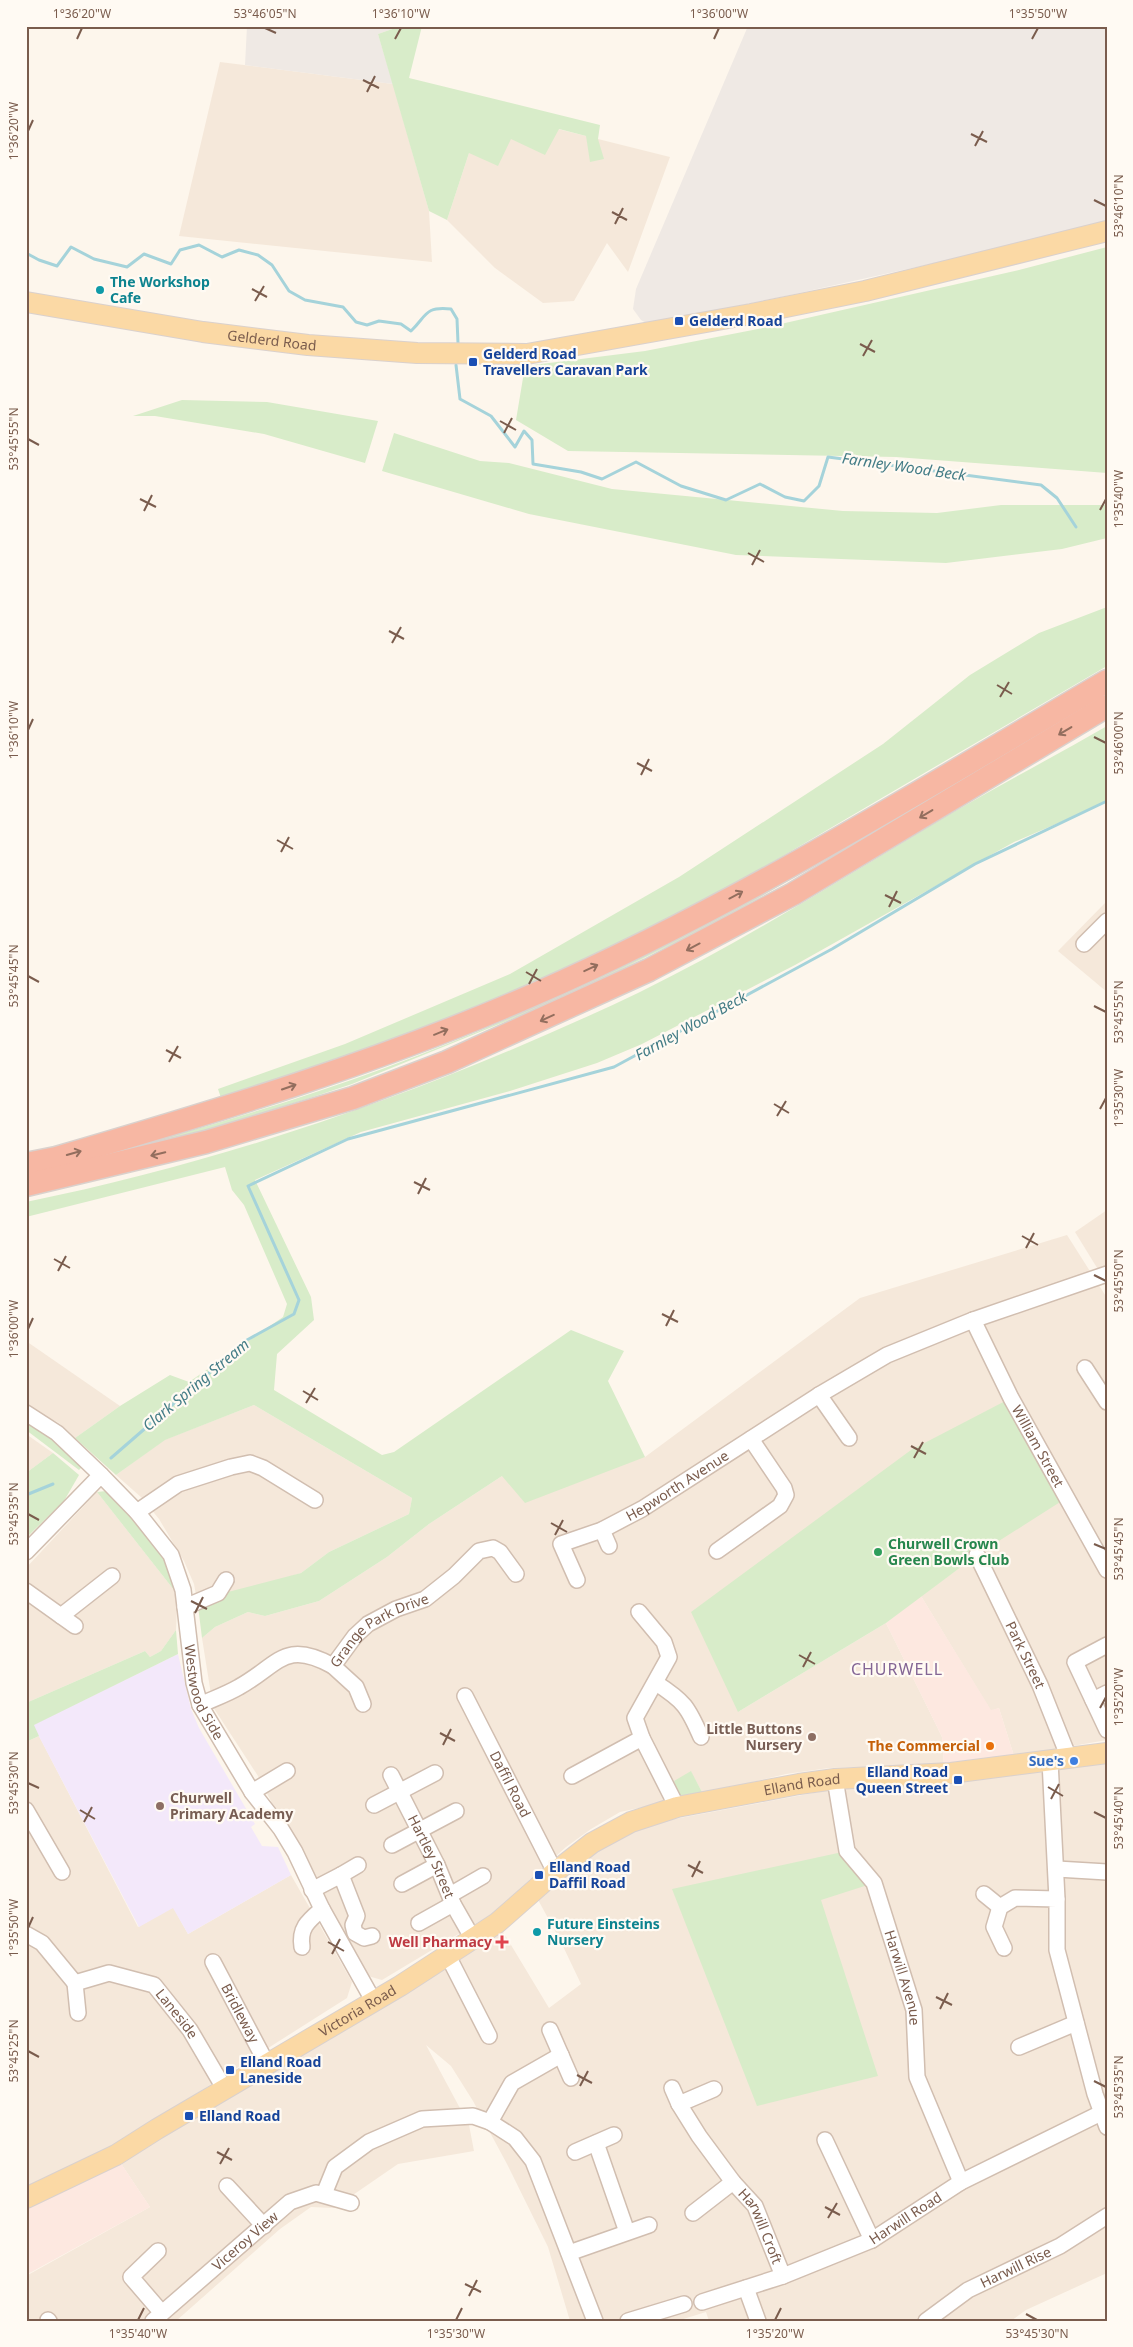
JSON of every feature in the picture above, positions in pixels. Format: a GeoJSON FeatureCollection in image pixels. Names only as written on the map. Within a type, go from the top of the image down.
{"type":"FeatureCollection","features":[{"type":"Feature","properties":{"kind":"highway"},"geometry":{"type":"LineString","coordinates":[[26,1164],[56,1158],[242,1102],[429,1037],[535,994],[636,947],[738,894],[853,830],[1107,681]]}},
{"type":"Feature","properties":{"kind":"highway"},"geometry":{"type":"LineString","coordinates":[[26,1185],[206,1142],[353,1098],[447,1062],[649,970],[793,894],[1107,706]]}},
{"type":"Feature","properties":{"kind":"main road","name":"Gelderd Road"},"geometry":{"type":"LineString","coordinates":[[26,302],[203,332],[308,345],[417,353],[527,354],[751,314],[865,291],[1107,231]]}},
{"type":"Feature","properties":{"kind":"main road","name":"Elland Road"},"geometry":{"type":"LineString","coordinates":[[677,1807],[835,1779],[951,1773],[1107,1753]]}},
{"type":"Feature","properties":{"kind":"main road","name":"Victoria Road"},"geometry":{"type":"LineString","coordinates":[[26,2198],[116,2155],[224,2088],[374,2002],[448,1956],[497,1923],[555,1872],[592,1843],[632,1822],[677,1807]]}},
{"type":"Feature","properties":{"kind":"street"},"geometry":{"type":"LineString","coordinates":[[1084,944],[1107,921]]}},
{"type":"Feature","properties":{"kind":"street","name":"Hepworth Avenue"},"geometry":{"type":"LineString","coordinates":[[577,1580],[561,1544],[602,1530],[642,1509],[819,1395],[888,1355],[973,1320],[1107,1274]]}},
{"type":"Feature","properties":{"kind":"street","name":"William Street"},"geometry":{"type":"LineString","coordinates":[[973,1320],[1011,1398],[1107,1570]]}},
{"type":"Feature","properties":{"kind":"street"},"geometry":{"type":"LineString","coordinates":[[1084,1368],[1107,1402]]}},
{"type":"Feature","properties":{"kind":"street"},"geometry":{"type":"LineString","coordinates":[[819,1395],[849,1438]]}},
{"type":"Feature","properties":{"kind":"street","name":"Westwood Side"},"geometry":{"type":"LineString","coordinates":[[26,1413],[57,1433],[101,1475],[156,1533],[171,1555],[181,1582],[194,1683],[200,1705],[252,1792],[281,1829],[295,1852],[322,1910],[374,2002]]}},
{"type":"Feature","properties":{"kind":"street"},"geometry":{"type":"LineString","coordinates":[[717,1551],[780,1506],[784,1501],[784,1488],[751,1439]]}},
{"type":"Feature","properties":{"kind":"street"},"geometry":{"type":"LineString","coordinates":[[137,1512],[178,1484],[231,1467],[250,1464],[269,1471],[315,1500]]}},
{"type":"Feature","properties":{"kind":"street"},"geometry":{"type":"LineString","coordinates":[[26,1552],[101,1475]]}},
{"type":"Feature","properties":{"kind":"street"},"geometry":{"type":"LineString","coordinates":[[602,1530],[609,1546]]}},
{"type":"Feature","properties":{"kind":"street","name":"Grange Park Drive"},"geometry":{"type":"LineString","coordinates":[[200,1705],[240,1687],[288,1655],[302,1653],[315,1656],[333,1666],[355,1636],[368,1624],[380,1616],[424,1599],[454,1576],[478,1551],[493,1548],[500,1552],[516,1574]]}},
{"type":"Feature","properties":{"kind":"street","name":"Park Street"},"geometry":{"type":"LineString","coordinates":[[977,1555],[1040,1685],[1059,1759],[1057,1950],[1104,2120]]}},
{"type":"Feature","properties":{"kind":"street"},"geometry":{"type":"LineString","coordinates":[[61,1616],[112,1576]]}},
{"type":"Feature","properties":{"kind":"street"},"geometry":{"type":"LineString","coordinates":[[184,1607],[218,1593],[226,1580]]}},
{"type":"Feature","properties":{"kind":"street"},"geometry":{"type":"LineString","coordinates":[[26,1591],[74,1626]]}},
{"type":"Feature","properties":{"kind":"street"},"geometry":{"type":"LineString","coordinates":[[639,1612],[658,1633],[668,1649],[669,1657],[635,1718],[642,1738],[677,1807]]}},
{"type":"Feature","properties":{"kind":"street"},"geometry":{"type":"LineString","coordinates":[[1107,1645],[1075,1662],[1107,1730]]}},
{"type":"Feature","properties":{"kind":"street"},"geometry":{"type":"LineString","coordinates":[[333,1666],[356,1687],[363,1704]]}},
{"type":"Feature","properties":{"kind":"street"},"geometry":{"type":"LineString","coordinates":[[656,1683],[682,1701],[688,1709],[701,1737]]}},
{"type":"Feature","properties":{"kind":"street"},"geometry":{"type":"LineString","coordinates":[[1093,1700],[1107,1693]]}},
{"type":"Feature","properties":{"kind":"street","name":"Daffil Road"},"geometry":{"type":"LineString","coordinates":[[465,1696],[555,1872]]}},
{"type":"Feature","properties":{"kind":"street"},"geometry":{"type":"LineString","coordinates":[[572,1776],[642,1738]]}},
{"type":"Feature","properties":{"kind":"street"},"geometry":{"type":"LineString","coordinates":[[252,1792],[287,1770]]}},
{"type":"Feature","properties":{"kind":"street"},"geometry":{"type":"LineString","coordinates":[[374,1805],[435,1773]]}},
{"type":"Feature","properties":{"kind":"street","name":"Hartley Street"},"geometry":{"type":"LineString","coordinates":[[391,1775],[473,1939]]}},
{"type":"Feature","properties":{"kind":"street","name":"Harwill Avenue"},"geometry":{"type":"LineString","coordinates":[[835,1779],[847,1851],[874,1884],[914,2010],[917,2077],[961,2182]]}},
{"type":"Feature","properties":{"kind":"street"},"geometry":{"type":"LineString","coordinates":[[27,1811],[62,1872]]}},
{"type":"Feature","properties":{"kind":"street"},"geometry":{"type":"LineString","coordinates":[[392,1845],[456,1811]]}},
{"type":"Feature","properties":{"kind":"street"},"geometry":{"type":"LineString","coordinates":[[312,1890],[358,1865]]}},
{"type":"Feature","properties":{"kind":"street"},"geometry":{"type":"LineString","coordinates":[[402,1884],[437,1865]]}},
{"type":"Feature","properties":{"kind":"street"},"geometry":{"type":"LineString","coordinates":[[1057,1869],[1107,1872]]}},
{"type":"Feature","properties":{"kind":"street"},"geometry":{"type":"LineString","coordinates":[[341,1875],[357,1916],[353,1925],[356,1933],[364,1938],[372,1936]]}},
{"type":"Feature","properties":{"kind":"street"},"geometry":{"type":"LineString","coordinates":[[419,1923],[483,1876]]}},
{"type":"Feature","properties":{"kind":"street"},"geometry":{"type":"LineString","coordinates":[[984,1894],[1000,1907]]}},
{"type":"Feature","properties":{"kind":"street"},"geometry":{"type":"LineString","coordinates":[[1004,1948],[994,1927],[1000,1907],[1015,1898],[1057,1899]]}},
{"type":"Feature","properties":{"kind":"street"},"geometry":{"type":"LineString","coordinates":[[302,1947],[301,1936],[304,1924],[322,1910]]}},
{"type":"Feature","properties":{"kind":"street"},"geometry":{"type":"LineString","coordinates":[[26,1934],[42,1943],[75,1982],[78,2013]]}},
{"type":"Feature","properties":{"kind":"street"},"geometry":{"type":"LineString","coordinates":[[448,1956],[489,2036]]}},
{"type":"Feature","properties":{"kind":"street","name":"Bridleway"},"geometry":{"type":"LineString","coordinates":[[213,1962],[267,2064]]}},
{"type":"Feature","properties":{"kind":"street","name":"Laneside"},"geometry":{"type":"LineString","coordinates":[[75,1982],[109,1973],[154,1985],[190,2030],[224,2088]]}},
{"type":"Feature","properties":{"kind":"street"},"geometry":{"type":"LineString","coordinates":[[1019,2047],[1076,2023]]}},
{"type":"Feature","properties":{"kind":"street"},"geometry":{"type":"LineString","coordinates":[[550,2030],[572,2078]]}},
{"type":"Feature","properties":{"kind":"street"},"geometry":{"type":"LineString","coordinates":[[490,2122],[512,2083],[561,2055]]}},
{"type":"Feature","properties":{"kind":"street","name":"Harwill Croft"},"geometry":{"type":"LineString","coordinates":[[672,2088],[699,2136],[733,2182],[755,2206],[783,2276]]}},
{"type":"Feature","properties":{"kind":"street"},"geometry":{"type":"LineString","coordinates":[[680,2104],[714,2089]]}},
{"type":"Feature","properties":{"kind":"street"},"geometry":{"type":"LineString","coordinates":[[324,2194],[335,2167],[369,2142],[422,2119],[473,2116],[490,2122],[515,2138],[533,2161],[595,2321]]}},
{"type":"Feature","properties":{"kind":"street","name":"Harwill Road"},"geometry":{"type":"LineString","coordinates":[[702,2302],[783,2276],[872,2240],[961,2182],[1104,2120]]}},
{"type":"Feature","properties":{"kind":"street"},"geometry":{"type":"LineString","coordinates":[[575,2152],[614,2135]]}},
{"type":"Feature","properties":{"kind":"street"},"geometry":{"type":"LineString","coordinates":[[825,2140],[872,2240]]}},
{"type":"Feature","properties":{"kind":"street"},"geometry":{"type":"LineString","coordinates":[[596,2143],[627,2232]]}},
{"type":"Feature","properties":{"kind":"street","name":"Harwill Croft"},"geometry":{"type":"LineString","coordinates":[[693,2213],[733,2182]]}},
{"type":"Feature","properties":{"kind":"street"},"geometry":{"type":"LineString","coordinates":[[227,2186],[264,2226]]}},
{"type":"Feature","properties":{"kind":"street","name":"Viceroy View"},"geometry":{"type":"LineString","coordinates":[[158,2317],[290,2202],[316,2193],[351,2203]]}},
{"type":"Feature","properties":{"kind":"street","name":"Harwill Rise"},"geometry":{"type":"LineString","coordinates":[[926,2321],[968,2290],[1060,2246],[1107,2216]]}},
{"type":"Feature","properties":{"kind":"street"},"geometry":{"type":"LineString","coordinates":[[569,2253],[649,2225]]}},
{"type":"Feature","properties":{"kind":"street"},"geometry":{"type":"LineString","coordinates":[[158,2251],[130,2277],[158,2317]]}},
{"type":"Feature","properties":{"kind":"street"},"geometry":{"type":"LineString","coordinates":[[746,2288],[758,2321]]}},
{"type":"Feature","properties":{"kind":"street"},"geometry":{"type":"LineString","coordinates":[[628,2321],[662,2316],[684,2304]]}},
{"type":"Feature","properties":{"kind":"shaded area"},"geometry":{"type":"Polygon","coordinates":[[[247,26],[401,26],[378,34],[393,84],[245,65],[247,26]]]}},
{"type":"Feature","properties":{"kind":"shaded area"},"geometry":{"type":"Polygon","coordinates":[[[748,26],[1107,26],[1107,221],[1007,247],[648,324],[641,320],[633,309],[636,289],[748,26]]]}},
{"type":"Feature","properties":{"kind":"shaded area"},"geometry":{"type":"Polygon","coordinates":[[[220,62],[393,84],[429,211],[432,262],[179,236],[220,62]]]}},
{"type":"Feature","properties":{"kind":"shaded area"},"geometry":{"type":"Polygon","coordinates":[[[558,129],[670,157],[628,272],[607,243],[574,301],[543,303],[495,268],[447,220],[469,153],[511,139],[558,129]]]}},
{"type":"Feature","properties":{"kind":"shaded area"},"geometry":{"type":"Polygon","coordinates":[[[1107,901],[1107,992],[1058,951],[1107,901]]]}},
{"type":"Feature","properties":{"kind":"shaded area"},"geometry":{"type":"Polygon","coordinates":[[[1107,1210],[1107,1284],[1075,1232],[1107,1210]]]}},
{"type":"Feature","properties":{"kind":"shaded area"},"geometry":{"type":"Polygon","coordinates":[[[1067,1235],[1107,1298],[1107,1740],[1014,1756],[999,1708],[991,1711],[921,1596],[977,1555],[1011,1398],[738,1712],[886,1623],[942,1737],[944,1765],[829,1768],[786,1774],[703,1794],[691,1772],[681,1799],[620,1812],[591,1829],[566,1847],[490,1915],[382,1980],[368,1976],[323,1896],[293,1833],[273,1805],[258,1776],[213,1707],[202,1638],[215,1627],[248,1612],[265,1616],[319,1601],[387,1557],[429,1524],[502,1476],[645,1457],[860,1298],[1067,1235]]]}},
{"type":"Feature","properties":{"kind":"shaded area"},"geometry":{"type":"Polygon","coordinates":[[[26,1341],[120,1406],[75,1438],[59,1423],[26,1406],[26,1341]]]}},
{"type":"Feature","properties":{"kind":"shaded area"},"geometry":{"type":"Polygon","coordinates":[[[254,1405],[412,1498],[409,1514],[329,1552],[301,1573],[198,1606],[194,1584],[184,1561],[159,1519],[142,1498],[116,1475],[164,1440],[254,1405]]]}},
{"type":"Feature","properties":{"kind":"shaded area"},"geometry":{"type":"Polygon","coordinates":[[[26,1434],[53,1453],[26,1473],[26,1434]]]}},
{"type":"Feature","properties":{"kind":"shaded area"},"geometry":{"type":"Polygon","coordinates":[[[97,1492],[174,1590],[177,1607],[176,1630],[161,1651],[150,1657],[145,1651],[26,1703],[26,1568],[97,1492]]]}},
{"type":"Feature","properties":{"kind":"shaded area"},"geometry":{"type":"Polygon","coordinates":[[[921,1596],[991,1710],[999,1708],[1014,1756],[944,1765],[942,1737],[886,1623],[921,1596]]]}},
{"type":"Feature","properties":{"kind":"shaded area","name":"Churwell Primary Academy"},"geometry":{"type":"Polygon","coordinates":[[[178,1654],[191,1709],[199,1728],[255,1824],[251,1827],[262,1846],[278,1847],[291,1875],[188,1934],[173,1908],[139,1927],[33,1725],[178,1654]]]}},
{"type":"Feature","properties":{"kind":"shaded area"},"geometry":{"type":"Polygon","coordinates":[[[39,1736],[138,1927],[173,1907],[188,1934],[291,1875],[352,1982],[347,1998],[112,2147],[26,2188],[26,1742],[39,1736]]]}},
{"type":"Feature","properties":{"kind":"shaded area"},"geometry":{"type":"Polygon","coordinates":[[[1107,1762],[1107,2273],[1026,2310],[1011,2321],[709,2321],[706,2312],[677,2321],[570,2321],[548,2247],[507,2164],[473,2101],[451,2066],[426,2045],[469,2125],[474,2151],[398,2164],[334,2208],[311,2207],[280,2229],[176,2321],[26,2321],[26,2276],[150,2207],[120,2162],[178,2126],[299,2057],[502,1930],[549,2008],[581,1984],[537,1898],[590,1855],[622,1837],[653,1823],[824,1791],[1107,1762]]]}},
{"type":"Feature","properties":{"kind":"shaded area"},"geometry":{"type":"Polygon","coordinates":[[[120,2162],[150,2207],[26,2275],[26,2209],[120,2162]]]}},
{"type":"Feature","properties":{"kind":"green space"},"geometry":{"type":"Polygon","coordinates":[[[401,26],[422,26],[409,78],[600,125],[598,139],[604,159],[590,162],[586,136],[559,129],[545,155],[511,139],[498,166],[469,153],[447,220],[429,211],[378,34],[401,26]]]}},
{"type":"Feature","properties":{"kind":"green space"},"geometry":{"type":"Polygon","coordinates":[[[1107,247],[1107,473],[896,457],[568,451],[516,420],[525,366],[645,351],[763,328],[1019,270],[1107,247]]]}},
{"type":"Feature","properties":{"kind":"green space"},"geometry":{"type":"Polygon","coordinates":[[[182,400],[267,402],[378,421],[365,463],[264,434],[155,416],[133,416],[182,400]]]}},
{"type":"Feature","properties":{"kind":"green space"},"geometry":{"type":"Polygon","coordinates":[[[394,433],[480,461],[509,463],[612,489],[843,511],[937,513],[1001,505],[1107,505],[1107,538],[1062,549],[946,563],[736,555],[529,514],[382,471],[394,433]]]}},
{"type":"Feature","properties":{"kind":"green space"},"geometry":{"type":"Polygon","coordinates":[[[1107,607],[1107,666],[723,891],[562,973],[455,1020],[222,1101],[218,1089],[345,1044],[510,974],[679,877],[883,744],[970,675],[1039,633],[1107,607]]]}},
{"type":"Feature","properties":{"kind":"green space"},"geometry":{"type":"Polygon","coordinates":[[[1107,692],[1107,696],[719,921],[561,999],[352,1084],[307,1099],[144,1149],[56,1166],[185,1132],[314,1093],[439,1047],[562,994],[686,931],[1107,692]]]}},
{"type":"Feature","properties":{"kind":"green space"},"geometry":{"type":"Polygon","coordinates":[[[1107,726],[1107,802],[1014,842],[795,965],[642,1044],[597,1063],[510,1091],[361,1132],[255,1180],[311,1297],[314,1320],[277,1354],[274,1390],[382,1455],[394,1452],[571,1330],[624,1351],[608,1381],[645,1457],[525,1503],[502,1476],[429,1524],[387,1557],[319,1601],[265,1616],[248,1612],[215,1627],[202,1638],[198,1606],[224,1593],[301,1573],[329,1552],[409,1514],[412,1498],[254,1405],[165,1440],[116,1475],[75,1438],[120,1406],[170,1375],[189,1382],[283,1317],[287,1304],[244,1205],[232,1190],[225,1167],[26,1217],[26,1202],[184,1164],[339,1116],[492,1058],[566,1026],[640,992],[714,953],[787,912],[952,813],[1107,726]]]}},
{"type":"Feature","properties":{"kind":"green space"},"geometry":{"type":"Polygon","coordinates":[[[1011,1398],[1068,1497],[977,1555],[886,1623],[738,1712],[691,1612],[911,1450],[1011,1398]]]}},
{"type":"Feature","properties":{"kind":"green space"},"geometry":{"type":"Polygon","coordinates":[[[26,1419],[58,1441],[83,1466],[79,1470],[26,1430],[26,1419]]]}},
{"type":"Feature","properties":{"kind":"green space"},"geometry":{"type":"Polygon","coordinates":[[[53,1453],[79,1475],[64,1501],[26,1538],[26,1473],[53,1453]]]}},
{"type":"Feature","properties":{"kind":"green space"},"geometry":{"type":"Polygon","coordinates":[[[106,1491],[111,1493],[159,1546],[168,1565],[174,1590],[97,1492],[106,1491]]]}},
{"type":"Feature","properties":{"kind":"green space"},"geometry":{"type":"Polygon","coordinates":[[[176,1630],[178,1654],[34,1725],[39,1736],[26,1742],[26,1703],[145,1651],[150,1657],[161,1651],[176,1630]]]}},
{"type":"Feature","properties":{"kind":"green space"},"geometry":{"type":"Polygon","coordinates":[[[691,1771],[703,1794],[681,1799],[674,1781],[691,1771]]]}},
{"type":"Feature","properties":{"kind":"green space"},"geometry":{"type":"Polygon","coordinates":[[[847,1851],[874,1883],[821,1900],[878,2076],[757,2106],[672,1889],[847,1851]]]}},
{"type":"Feature","properties":{"kind":"waterway","name":"Farnley Wood Beck"},"geometry":{"type":"LineString","coordinates":[[26,253],[57,266],[71,247],[94,259],[127,267],[144,254],[171,264],[180,250],[199,245],[222,257],[239,250],[258,255],[272,265],[289,291],[305,300],[343,307],[356,322],[367,325],[379,321],[401,324],[411,331],[427,313],[436,309],[451,309],[457,319],[458,343]]}},
{"type":"Feature","properties":{"kind":"waterway","name":"Farnley Wood Beck"},"geometry":{"type":"LineString","coordinates":[[456,365],[460,399],[491,416],[515,447],[524,431],[532,440],[533,464],[581,472],[602,479],[636,462],[681,486],[726,500],[760,484],[785,497],[804,501],[819,486],[828,457],[1041,485],[1057,498],[1076,527]]}},
{"type":"Feature","properties":{"kind":"waterway","name":"Farnley Wood Beck"},"geometry":{"type":"LineString","coordinates":[[111,1458],[247,1340],[294,1314],[299,1300],[248,1186],[348,1139],[614,1067],[832,949],[975,864],[1107,801]]}},
{"type":"Feature","properties":{"kind":"waterway","name":"Clark Spring Stream"},"geometry":{"type":"LineString","coordinates":[[26,1495],[53,1484]]}},
{"type":"Feature","properties":{"kind":"place","name":"The Workshop Cafe"},"geometry":{"type":"Point","coordinates":[100,290]}},
{"type":"Feature","properties":{"kind":"place","name":"Gelderd Road"},"geometry":{"type":"Point","coordinates":[679,321]}},
{"type":"Feature","properties":{"kind":"place","name":"Gelderd Road Travellers Caravan Park"},"geometry":{"type":"Point","coordinates":[473,362]}},
{"type":"Feature","properties":{"kind":"place","name":"Churwell Crown Green Bowls Club"},"geometry":{"type":"Point","coordinates":[878,1552]}},
{"type":"Feature","properties":{"kind":"place","name":"Little Buttons Nursery"},"geometry":{"type":"Point","coordinates":[812,1737]}},
{"type":"Feature","properties":{"kind":"place","name":"The Commercial"},"geometry":{"type":"Point","coordinates":[990,1746]}},
{"type":"Feature","properties":{"kind":"place","name":"Sue's"},"geometry":{"type":"Point","coordinates":[1074,1761]}},
{"type":"Feature","properties":{"kind":"place","name":"Elland Road Queen Street"},"geometry":{"type":"Point","coordinates":[958,1780]}},
{"type":"Feature","properties":{"kind":"place","name":"Churwell Primary Academy"},"geometry":{"type":"Point","coordinates":[160,1806]}},
{"type":"Feature","properties":{"kind":"place","name":"Elland Road Daffil Road"},"geometry":{"type":"Point","coordinates":[539,1875]}},
{"type":"Feature","properties":{"kind":"place","name":"Future Einsteins Nursery"},"geometry":{"type":"Point","coordinates":[537,1932]}},
{"type":"Feature","properties":{"kind":"place","name":"Well Pharmacy"},"geometry":{"type":"Point","coordinates":[502,1942]}},
{"type":"Feature","properties":{"kind":"place","name":"Elland Road Laneside"},"geometry":{"type":"Point","coordinates":[230,2070]}},
{"type":"Feature","properties":{"kind":"place","name":"Elland Road"},"geometry":{"type":"Point","coordinates":[189,2116]}},
{"type":"Feature","properties":{"kind":"district","name":"CHURWELL"},"geometry":{"type":"Point","coordinates":[897,1669]}}]}
